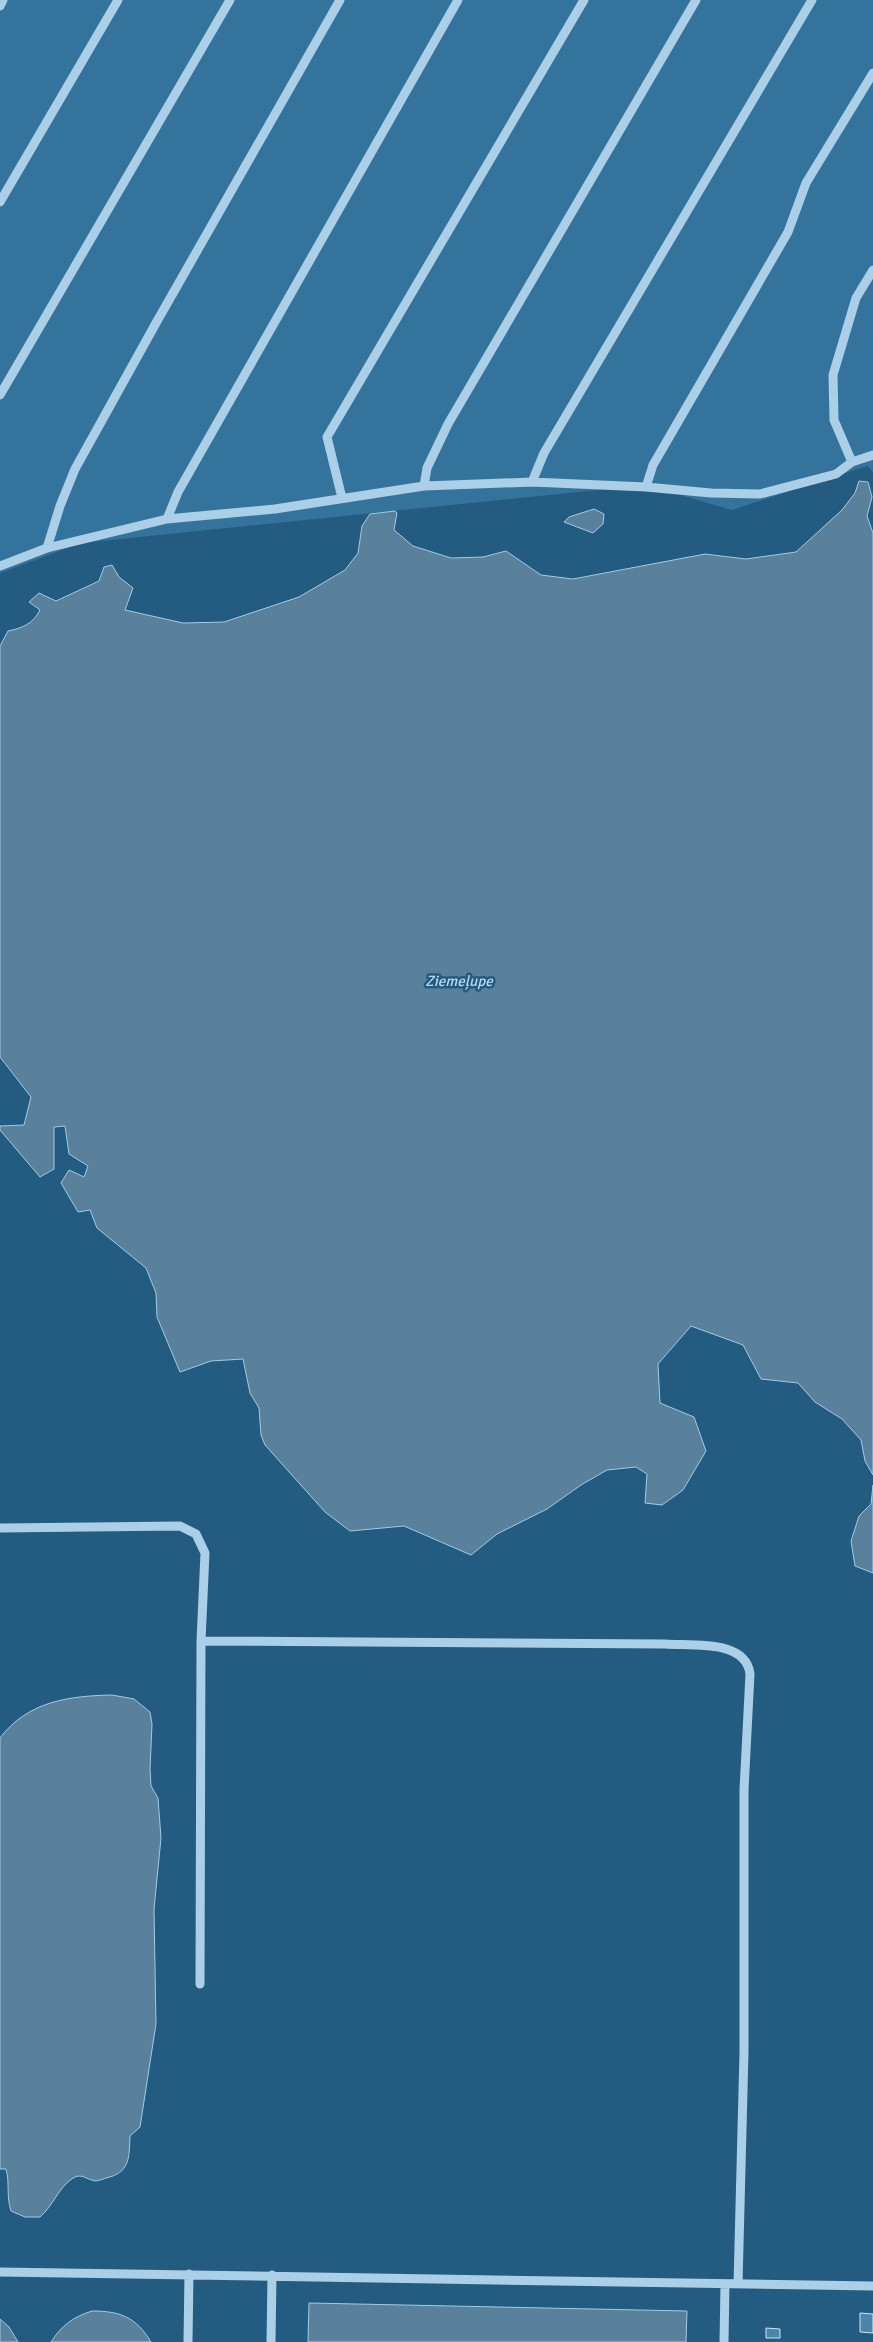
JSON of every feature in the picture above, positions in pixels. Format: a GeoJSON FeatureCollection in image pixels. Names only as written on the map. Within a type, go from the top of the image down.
{"type":"FeatureCollection","features":[{"type":"Feature","properties":{"kind":"lane"},"geometry":{"type":"LineString","coordinates":[[0,6],[3,0]]}},
{"type":"Feature","properties":{"kind":"lane"},"geometry":{"type":"LineString","coordinates":[[0,202],[118,0]]}},
{"type":"Feature","properties":{"kind":"lane"},"geometry":{"type":"LineString","coordinates":[[0,395],[230,0]]}},
{"type":"Feature","properties":{"kind":"lane"},"geometry":{"type":"LineString","coordinates":[[47,548],[60,506],[75,469],[340,0]]}},
{"type":"Feature","properties":{"kind":"lane"},"geometry":{"type":"LineString","coordinates":[[167,519],[178,492],[458,0]]}},
{"type":"Feature","properties":{"kind":"lane"},"geometry":{"type":"LineString","coordinates":[[342,498],[327,437],[584,0]]}},
{"type":"Feature","properties":{"kind":"lane"},"geometry":{"type":"LineString","coordinates":[[424,486],[427,468],[448,424],[696,0]]}},
{"type":"Feature","properties":{"kind":"lane"},"geometry":{"type":"LineString","coordinates":[[532,482],[544,453],[812,0]]}},
{"type":"Feature","properties":{"kind":"lane"},"geometry":{"type":"LineString","coordinates":[[646,487],[653,465],[788,232],[806,184],[873,73]]}},
{"type":"Feature","properties":{"kind":"lane"},"geometry":{"type":"LineString","coordinates":[[852,462],[834,420],[833,375],[856,298],[873,270]]}},
{"type":"Feature","properties":{"kind":"lane"},"geometry":{"type":"LineString","coordinates":[[0,566],[47,548],[167,519],[275,509],[424,486],[532,482],[646,487],[711,493],[760,494],[836,474],[852,462],[872,453]]}},
{"type":"Feature","properties":{"kind":"lane"},"geometry":{"type":"LineString","coordinates":[[0,1528],[180,1526],[196,1534],[205,1553],[201,1641],[200,1984]]}},
{"type":"Feature","properties":{"kind":"lane"},"geometry":{"type":"LineString","coordinates":[[201,1641],[665,1644],[730,1650],[744,1658],[749,1664],[750,1674],[745,1772],[744,2052],[738,2284]]}},
{"type":"Feature","properties":{"kind":"lane"},"geometry":{"type":"LineString","coordinates":[[0,2272],[873,2286]]}},
{"type":"Feature","properties":{"kind":"lane"},"geometry":{"type":"LineString","coordinates":[[188,2342],[189,2274]]}},
{"type":"Feature","properties":{"kind":"lane"},"geometry":{"type":"LineString","coordinates":[[271,2342],[272,2275]]}},
{"type":"Feature","properties":{"kind":"lane"},"geometry":{"type":"LineString","coordinates":[[724,2342],[726,2284]]}},
{"type":"Feature","properties":{"kind":"shaded area"},"geometry":{"type":"Polygon","coordinates":[[[0,0],[873,0],[873,472],[867,466],[732,510],[646,485],[81,543],[0,573],[0,0]]]}},
{"type":"Feature","properties":{"kind":"water","name":"Ziemeļupe"},"geometry":{"type":"Polygon","coordinates":[[[859,481],[868,482],[872,497],[867,516],[873,533],[873,1475],[865,1461],[861,1440],[842,1419],[815,1402],[798,1383],[761,1379],[743,1345],[691,1326],[658,1364],[660,1403],[694,1417],[706,1451],[683,1490],[662,1505],[645,1503],[647,1474],[636,1467],[607,1470],[581,1485],[547,1509],[497,1534],[471,1555],[404,1526],[350,1531],[325,1512],[265,1445],[261,1435],[259,1408],[250,1393],[243,1359],[211,1361],[180,1372],[157,1317],[156,1293],[146,1268],[97,1228],[90,1210],[78,1212],[61,1183],[69,1170],[84,1177],[88,1166],[69,1154],[65,1126],[54,1127],[54,1169],[40,1177],[0,1130],[0,1126],[24,1125],[31,1097],[0,1057],[0,646],[8,631],[27,625],[37,615],[40,610],[29,602],[39,593],[56,601],[99,581],[104,567],[112,565],[119,577],[133,588],[125,610],[183,623],[224,622],[299,597],[345,570],[358,553],[362,526],[370,514],[395,511],[397,513],[394,530],[413,546],[451,558],[483,557],[506,551],[541,575],[573,579],[705,554],[746,559],[796,552],[842,510],[855,493],[859,481]]]}},
{"type":"Feature","properties":{"kind":"water"},"geometry":{"type":"Polygon","coordinates":[[[594,509],[604,514],[603,524],[593,533],[564,522],[569,517],[594,509]]]}},
{"type":"Feature","properties":{"kind":"water"},"geometry":{"type":"Polygon","coordinates":[[[873,1485],[873,1573],[855,1566],[851,1541],[859,1516],[871,1504],[873,1485]]]}},
{"type":"Feature","properties":{"kind":"water"},"geometry":{"type":"Polygon","coordinates":[[[112,1695],[134,1699],[150,1712],[152,1724],[151,1786],[158,1798],[161,1838],[154,1909],[156,2024],[140,2127],[130,2136],[128,2161],[122,2171],[97,2181],[81,2176],[73,2178],[63,2187],[49,2208],[40,2217],[25,2217],[11,2211],[6,2169],[0,2169],[0,1738],[23,1716],[36,1708],[65,1699],[112,1695]]]}},
{"type":"Feature","properties":{"kind":"water"},"geometry":{"type":"Polygon","coordinates":[[[309,2303],[687,2311],[686,2342],[308,2342],[309,2303]]]}},
{"type":"Feature","properties":{"kind":"water"},"geometry":{"type":"Polygon","coordinates":[[[92,2311],[111,2312],[126,2317],[145,2333],[151,2342],[51,2342],[68,2322],[92,2311]]]}},
{"type":"Feature","properties":{"kind":"water"},"geometry":{"type":"Polygon","coordinates":[[[0,2319],[9,2327],[18,2342],[0,2342],[0,2319]]]}},
{"type":"Feature","properties":{"kind":"building"},"geometry":{"type":"Polygon","coordinates":[[[860,2313],[873,2314],[873,2333],[860,2332],[860,2313]]]}},
{"type":"Feature","properties":{"kind":"building"},"geometry":{"type":"Polygon","coordinates":[[[766,2328],[780,2329],[780,2338],[766,2338],[766,2328]]]}}]}
